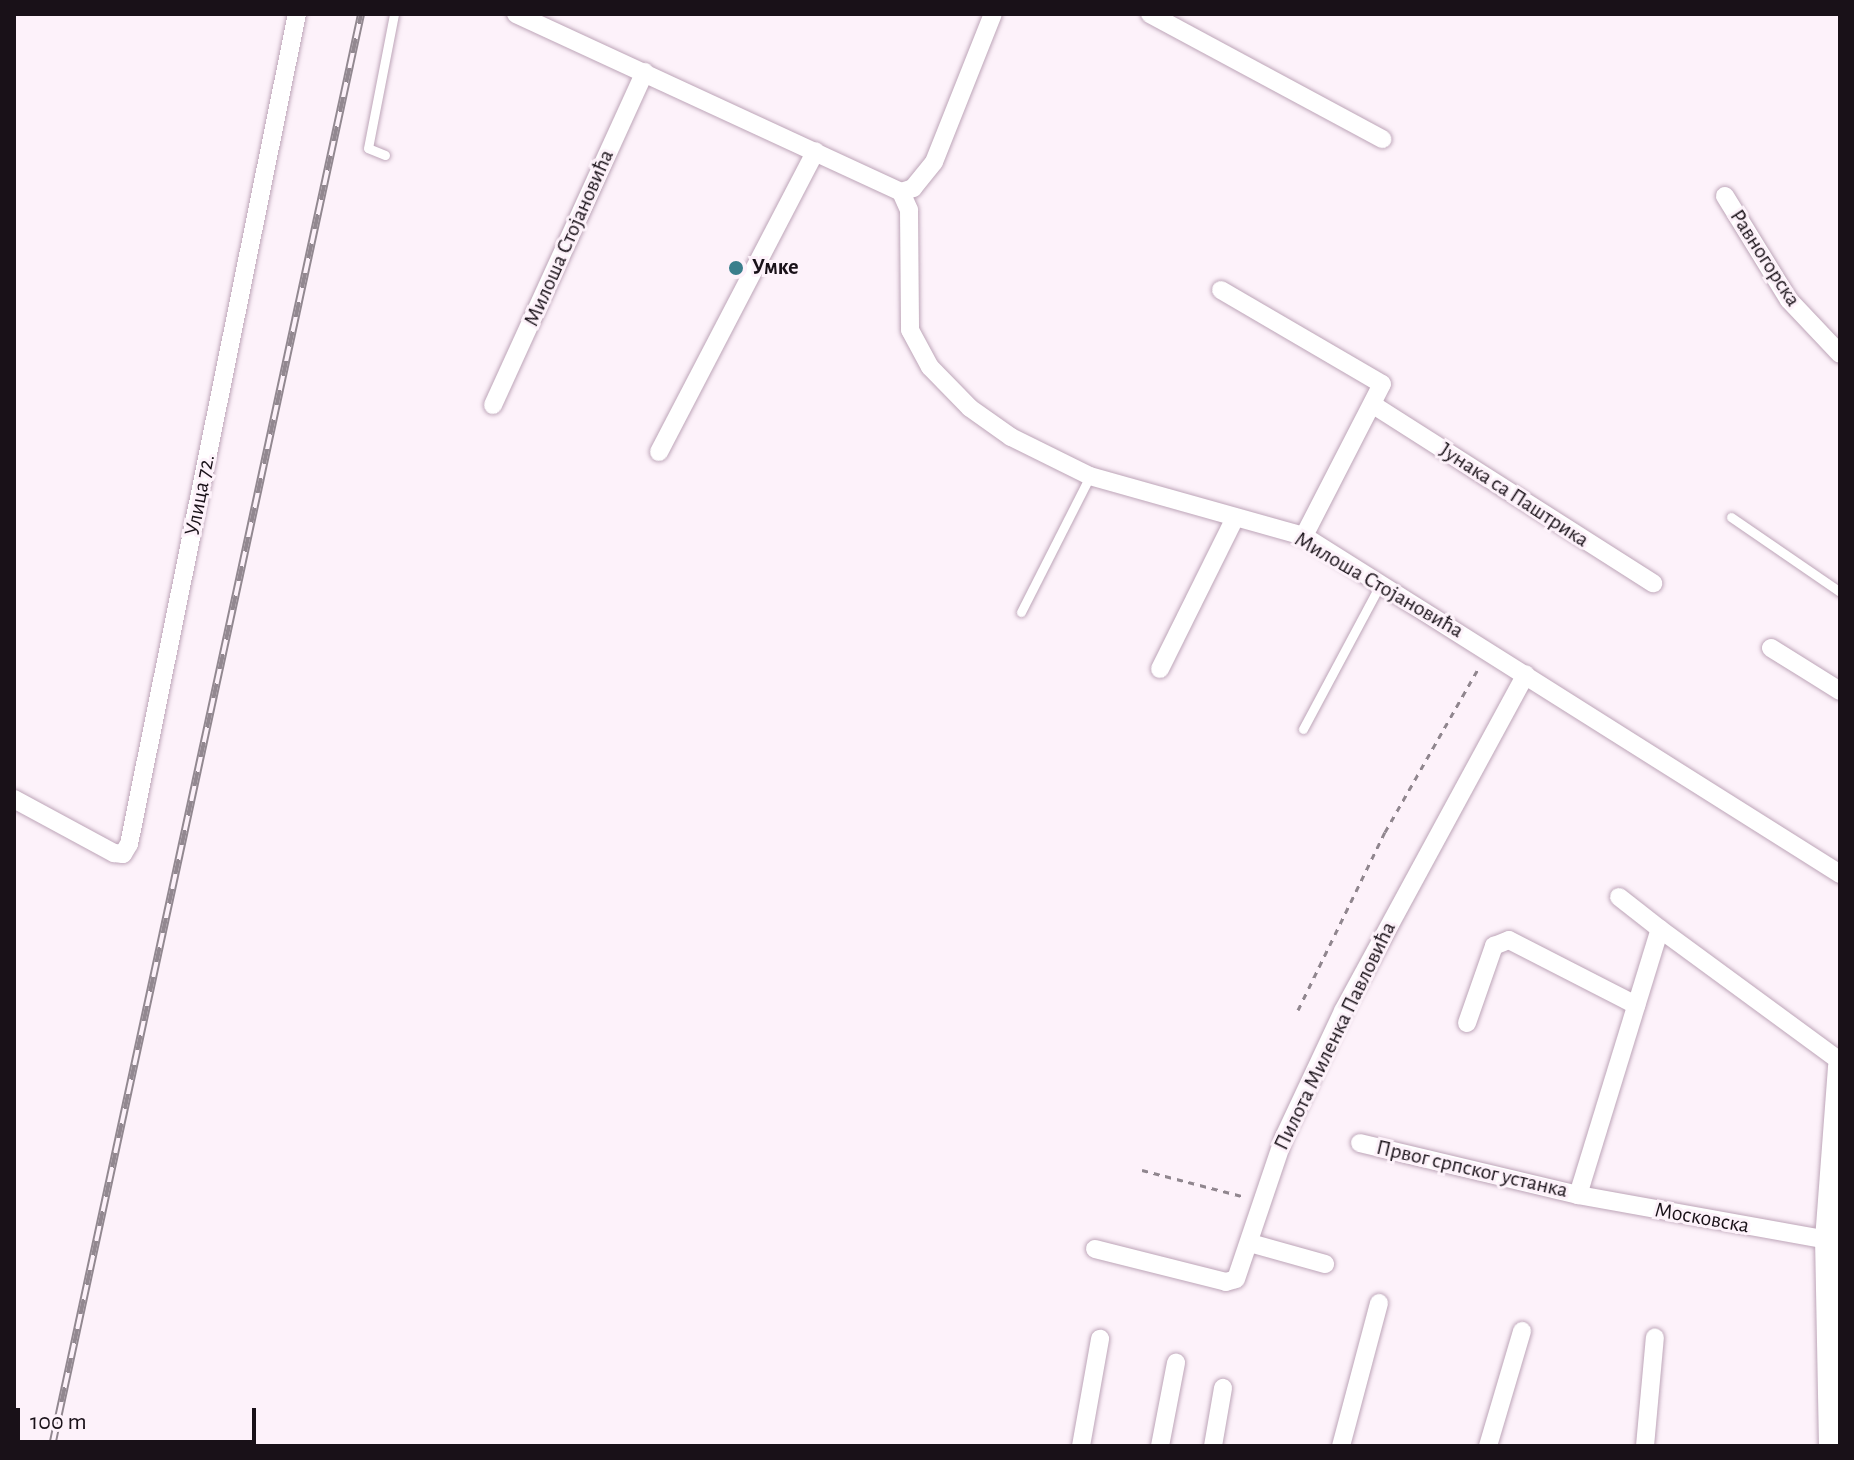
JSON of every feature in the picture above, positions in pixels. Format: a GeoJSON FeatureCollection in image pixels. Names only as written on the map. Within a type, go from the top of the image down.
{"type":"FeatureCollection","features":[{"type":"Feature","properties":{"kind":"main road"},"geometry":{"type":"LineString","coordinates":[[1831,1446],[1827,1240],[1840,1064]]}},
{"type":"Feature","properties":{"kind":"street","name":"Улица 72."},"geometry":{"type":"LineString","coordinates":[[14,799],[114,853],[123,854],[129,844],[297,14]]}},
{"type":"Feature","properties":{"kind":"street"},"geometry":{"type":"LineString","coordinates":[[516,14],[901,192],[913,188],[934,162],[993,14]]}},
{"type":"Feature","properties":{"kind":"street"},"geometry":{"type":"LineString","coordinates":[[1150,14],[1382,139]]}},
{"type":"Feature","properties":{"kind":"street","name":"Милоша Стојановића"},"geometry":{"type":"LineString","coordinates":[[493,405],[645,72]]}},
{"type":"Feature","properties":{"kind":"street"},"geometry":{"type":"LineString","coordinates":[[659,452],[816,151]]}},
{"type":"Feature","properties":{"kind":"street","name":"Милоша Стојановића"},"geometry":{"type":"LineString","coordinates":[[901,192],[909,210],[910,330],[930,367],[970,408],[1011,437],[1090,476],[1304,536],[1488,649],[1840,874]]}},
{"type":"Feature","properties":{"kind":"street","name":"Равногорска"},"geometry":{"type":"LineString","coordinates":[[1725,196],[1789,300],[1840,354]]}},
{"type":"Feature","properties":{"kind":"street"},"geometry":{"type":"LineString","coordinates":[[1221,290],[1362,367],[1382,384],[1375,406],[1304,536]]}},
{"type":"Feature","properties":{"kind":"street","name":"Јунака са Паштрика"},"geometry":{"type":"LineString","coordinates":[[1375,406],[1653,583]]}},
{"type":"Feature","properties":{"kind":"street"},"geometry":{"type":"LineString","coordinates":[[1160,669],[1235,518]]}},
{"type":"Feature","properties":{"kind":"street"},"geometry":{"type":"LineString","coordinates":[[1771,648],[1840,691]]}},
{"type":"Feature","properties":{"kind":"street","name":"Пилота Миленка Павловића"},"geometry":{"type":"LineString","coordinates":[[1095,1249],[1226,1282],[1236,1279],[1284,1137],[1343,1011],[1526,674]]}},
{"type":"Feature","properties":{"kind":"street"},"geometry":{"type":"LineString","coordinates":[[1619,897],[1840,1064]]}},
{"type":"Feature","properties":{"kind":"street","name":"Првог српског устанка"},"geometry":{"type":"LineString","coordinates":[[1360,1143],[1578,1195],[1660,929]]}},
{"type":"Feature","properties":{"kind":"street"},"geometry":{"type":"LineString","coordinates":[[1467,1023],[1494,946],[1509,940],[1636,1005]]}},
{"type":"Feature","properties":{"kind":"street","name":"Московска"},"geometry":{"type":"LineString","coordinates":[[1578,1195],[1827,1240]]}},
{"type":"Feature","properties":{"kind":"street"},"geometry":{"type":"LineString","coordinates":[[1250,1243],[1325,1264]]}},
{"type":"Feature","properties":{"kind":"street"},"geometry":{"type":"LineString","coordinates":[[1341,1446],[1379,1303]]}},
{"type":"Feature","properties":{"kind":"street"},"geometry":{"type":"LineString","coordinates":[[1488,1446],[1522,1331]]}},
{"type":"Feature","properties":{"kind":"street"},"geometry":{"type":"LineString","coordinates":[[1645,1446],[1655,1337]]}},
{"type":"Feature","properties":{"kind":"street"},"geometry":{"type":"LineString","coordinates":[[1081,1446],[1100,1339]]}},
{"type":"Feature","properties":{"kind":"street"},"geometry":{"type":"LineString","coordinates":[[1160,1446],[1176,1363]]}},
{"type":"Feature","properties":{"kind":"street"},"geometry":{"type":"LineString","coordinates":[[1213,1446],[1223,1388]]}},
{"type":"Feature","properties":{"kind":"lane"},"geometry":{"type":"LineString","coordinates":[[385,155],[368,148],[394,14]]}},
{"type":"Feature","properties":{"kind":"lane"},"geometry":{"type":"LineString","coordinates":[[1021,612],[1090,476]]}},
{"type":"Feature","properties":{"kind":"lane"},"geometry":{"type":"LineString","coordinates":[[1731,517],[1840,592]]}},
{"type":"Feature","properties":{"kind":"lane"},"geometry":{"type":"LineString","coordinates":[[1303,729],[1381,583]]}},
{"type":"Feature","properties":{"kind":"path"},"geometry":{"type":"LineString","coordinates":[[1298,1010],[1385,832],[1488,649]]}},
{"type":"Feature","properties":{"kind":"path"},"geometry":{"type":"LineString","coordinates":[[1142,1170],[1262,1201]]}},
{"type":"Feature","properties":{"kind":"railway"},"geometry":{"type":"LineString","coordinates":[[52,1446],[361,14]]}},
{"type":"Feature","properties":{"kind":"place","name":"Умке"},"geometry":{"type":"Point","coordinates":[736,268]}}]}
